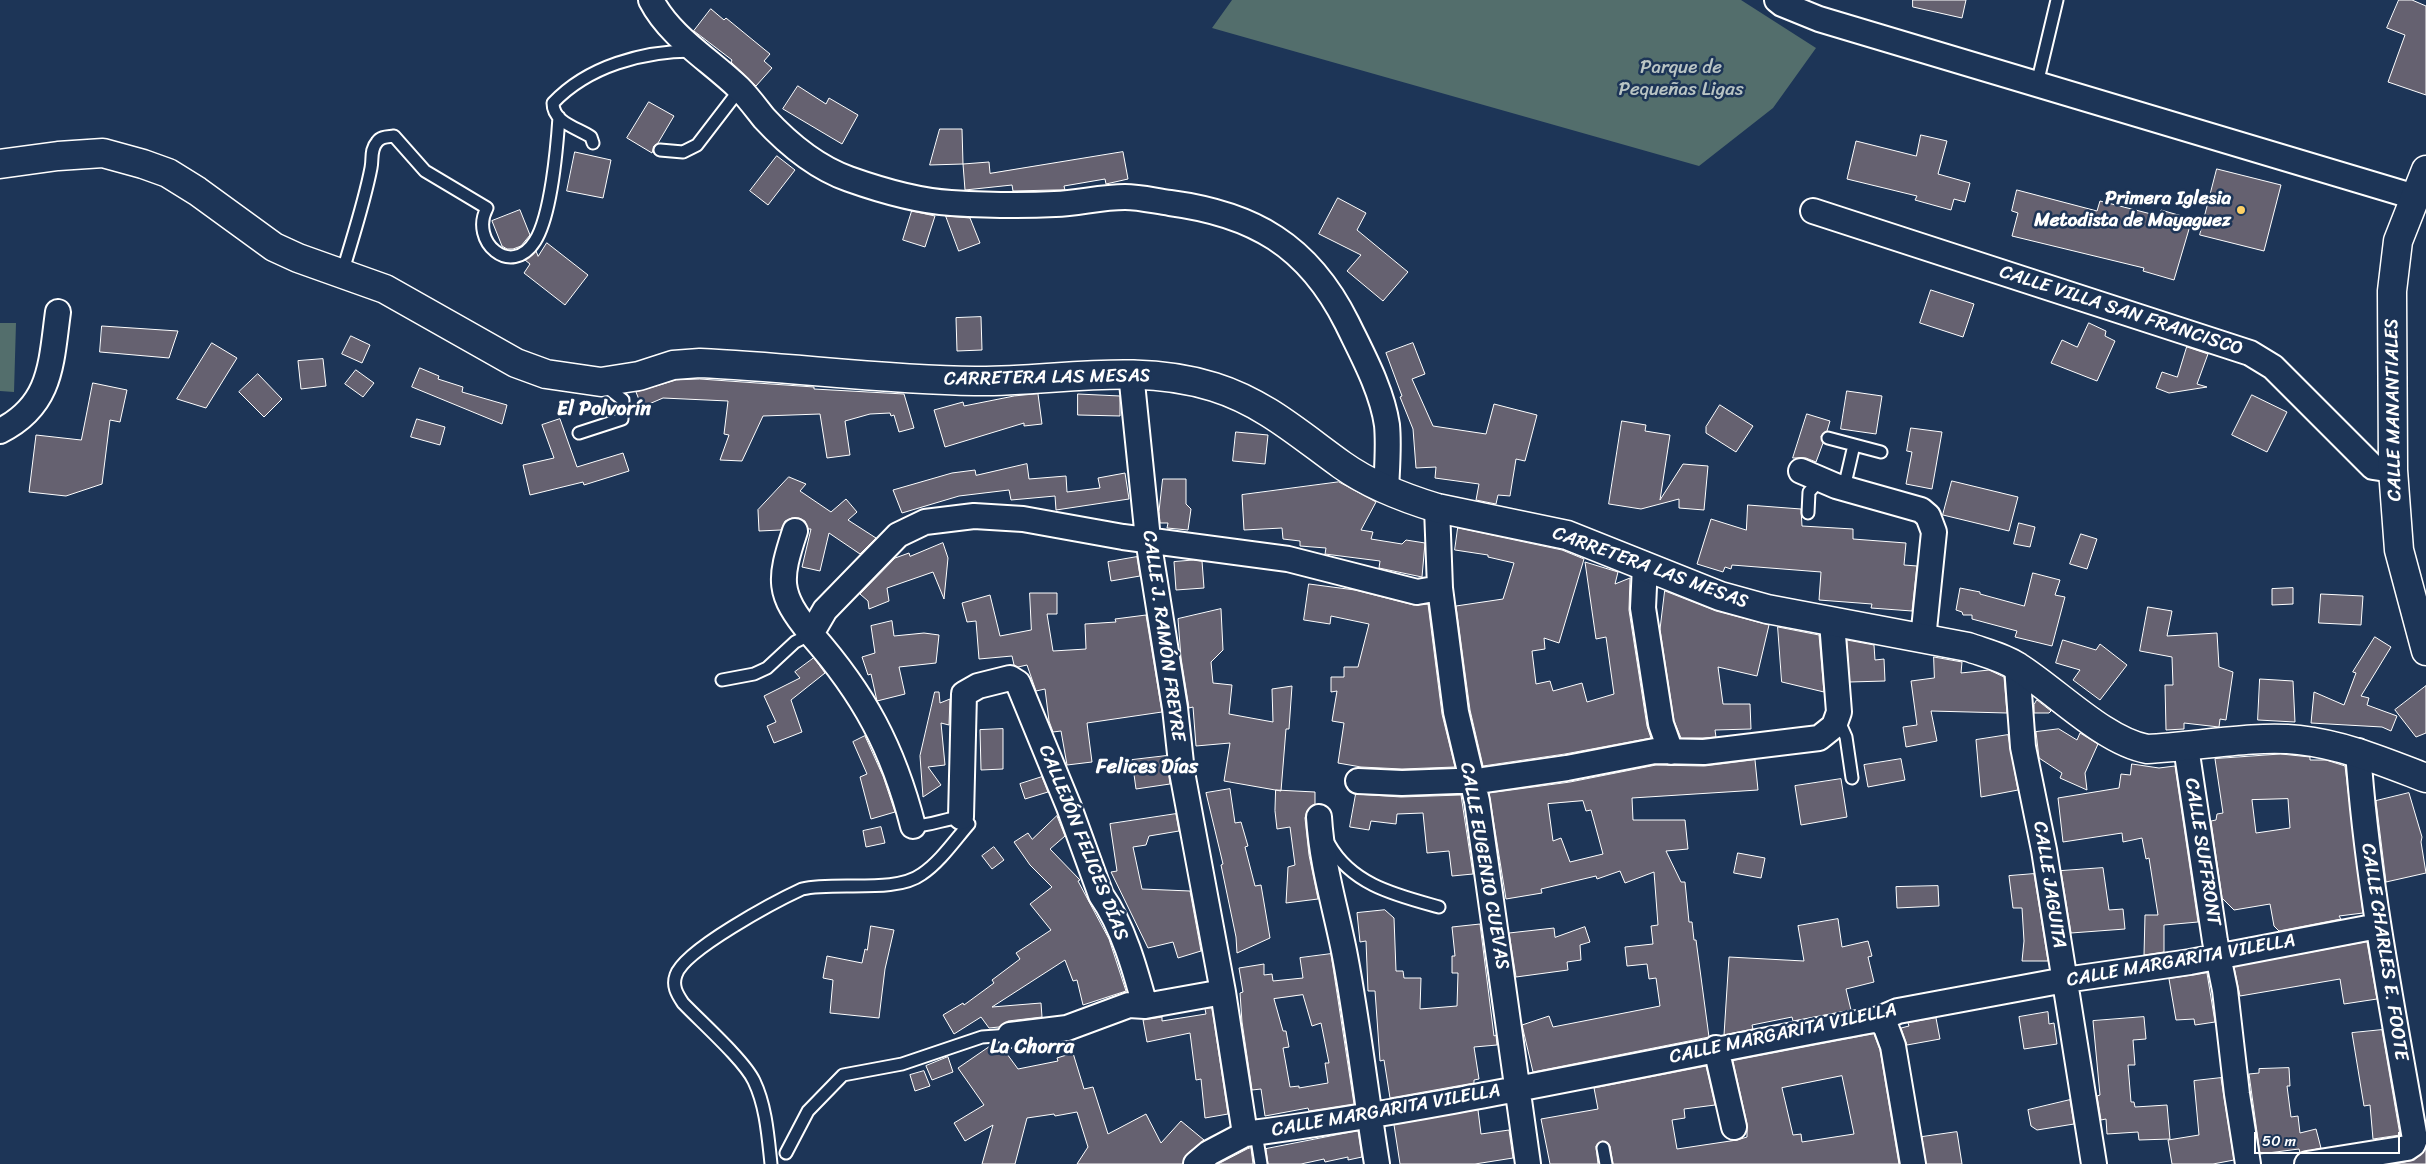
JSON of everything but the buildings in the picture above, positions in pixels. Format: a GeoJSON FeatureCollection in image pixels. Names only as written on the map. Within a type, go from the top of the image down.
{"type":"FeatureCollection","features":[{"type":"Feature","properties":{"kind":"street"},"geometry":{"type":"LineString","coordinates":[[651,0],[658,14],[695,51],[740,89],[786,142],[826,169],[849,179],[922,200],[948,203],[1058,204],[1090,199],[1128,197],[1204,208],[1260,228],[1281,240],[1299,257],[1338,304],[1373,380],[1386,422],[1388,446],[1386,490]]}},
{"type":"Feature","properties":{"kind":"street"},"geometry":{"type":"LineString","coordinates":[[1778,0],[1782,4],[1819,19],[2415,197]]}},
{"type":"Feature","properties":{"kind":"street","name":"CARRETERA LAS MESAS"},"geometry":{"type":"LineString","coordinates":[[0,164],[58,156],[103,153],[144,164],[168,173],[197,191],[274,247],[385,289],[516,363],[546,374],[601,382],[639,376],[673,365],[700,363],[972,381],[1131,373],[1166,377],[1212,386],[1239,396],[1268,411],[1303,434],[1343,466],[1386,490],[1437,508],[1568,535],[1720,596],[1767,609],[1968,647],[2017,666],[2090,719],[2132,746],[2147,749],[2298,740],[2358,751],[2426,778]]}},
{"type":"Feature","properties":{"kind":"street","name":"CALLE MANANTIALES"},"geometry":{"type":"LineString","coordinates":[[2426,170],[2398,241],[2392,291],[2393,470],[2399,550],[2426,651]]}},
{"type":"Feature","properties":{"kind":"street","name":"CALLE VILLA SAN FRANCISCO"},"geometry":{"type":"LineString","coordinates":[[1813,211],[2250,354],[2273,367],[2373,467],[2393,470]]}},
{"type":"Feature","properties":{"kind":"street"},"geometry":{"type":"LineString","coordinates":[[0,432],[24,415],[45,388],[50,371],[58,312]]}},
{"type":"Feature","properties":{"kind":"street","name":"CALLE J. RAMÓN FREYRE"},"geometry":{"type":"LineString","coordinates":[[1131,373],[1148,539],[1175,708],[1182,772],[1250,1134]]}},
{"type":"Feature","properties":{"kind":"street"},"geometry":{"type":"LineString","coordinates":[[1811,476],[1844,488],[1921,510],[1928,516],[1932,522],[1934,532],[1923,639]]}},
{"type":"Feature","properties":{"kind":"street","name":"CALLE EUGENIO CUEVAS"},"geometry":{"type":"LineString","coordinates":[[1437,508],[1440,588],[1456,712],[1470,780],[1477,801],[1528,1164]]}},
{"type":"Feature","properties":{"kind":"street"},"geometry":{"type":"LineString","coordinates":[[811,634],[825,610],[883,548],[906,530],[925,522],[964,517],[997,516],[1288,559],[1417,592],[1440,588]]}},
{"type":"Feature","properties":{"kind":"street"},"geometry":{"type":"LineString","coordinates":[[795,531],[787,556],[785,591],[789,605],[811,634],[832,657],[861,700],[893,761],[913,826]]}},
{"type":"Feature","properties":{"kind":"street"},"geometry":{"type":"LineString","coordinates":[[1645,565],[1643,608],[1661,724],[1671,752]]}},
{"type":"Feature","properties":{"kind":"street"},"geometry":{"type":"LineString","coordinates":[[1358,781],[1402,783],[1470,780],[1567,768],[1655,751],[1704,752],[1819,738],[1828,733],[1838,719],[1839,704],[1832,622]]}},
{"type":"Feature","properties":{"kind":"street","name":"CALLE JAGUITA"},"geometry":{"type":"LineString","coordinates":[[2017,666],[2024,747],[2044,850],[2094,1164]]}},
{"type":"Feature","properties":{"kind":"street","name":"CALLEJÓN FELICES DÍAS"},"geometry":{"type":"LineString","coordinates":[[965,820],[964,694],[978,686],[1010,678],[1018,683],[1069,807],[1101,895],[1108,905],[1126,947],[1145,1006]]}},
{"type":"Feature","properties":{"kind":"street","name":"CALLE SUFFRONT"},"geometry":{"type":"LineString","coordinates":[[2186,747],[2225,990],[2237,1094],[2248,1164]]}},
{"type":"Feature","properties":{"kind":"street","name":"CALLE CHARLES E. FOOTE"},"geometry":{"type":"LineString","coordinates":[[2307,1164],[2407,1148],[2415,1139],[2378,926],[2363,817],[2358,751]]}},
{"type":"Feature","properties":{"kind":"street"},"geometry":{"type":"LineString","coordinates":[[1319,823],[1322,858],[1337,916],[1348,972],[1377,1164]]}},
{"type":"Feature","properties":{"kind":"street","name":"CALLE MARGARITA VILELLA"},"geometry":{"type":"LineString","coordinates":[[1196,1164],[1210,1153],[1250,1134],[1517,1089],[1716,1048],[1879,1019],[1898,1011],[2065,980],[2219,956],[2378,926]]}},
{"type":"Feature","properties":{"kind":"street"},"geometry":{"type":"LineString","coordinates":[[1010,1035],[1067,1028],[1129,1005],[1145,1006],[1223,992]]}},
{"type":"Feature","properties":{"kind":"street"},"geometry":{"type":"LineString","coordinates":[[1879,1019],[1886,1027],[1893,1046],[1913,1164]]}},
{"type":"Feature","properties":{"kind":"street"},"geometry":{"type":"LineString","coordinates":[[1716,1048],[1734,1126]]}},
{"type":"Feature","properties":{"kind":"lane"},"geometry":{"type":"LineString","coordinates":[[2037,84],[2057,0]]}},
{"type":"Feature","properties":{"kind":"lane"},"geometry":{"type":"LineString","coordinates":[[593,143],[591,136],[572,127],[559,117],[553,110],[553,103],[595,72],[613,65],[667,51],[695,51]]}},
{"type":"Feature","properties":{"kind":"lane"},"geometry":{"type":"LineString","coordinates":[[660,150],[683,152],[697,145],[740,89]]}},
{"type":"Feature","properties":{"kind":"lane"},"geometry":{"type":"LineString","coordinates":[[342,274],[368,183],[372,165],[372,150],[377,141],[383,137],[394,136],[404,144],[410,156],[425,171],[487,208],[483,216],[485,236],[494,251],[500,256],[513,257],[529,248],[536,240],[545,214],[555,168],[559,117]]}},
{"type":"Feature","properties":{"kind":"lane"},"geometry":{"type":"LineString","coordinates":[[579,434],[622,419],[622,400],[601,382]]}},
{"type":"Feature","properties":{"kind":"lane"},"geometry":{"type":"LineString","coordinates":[[1828,438],[1881,452]]}},
{"type":"Feature","properties":{"kind":"lane"},"geometry":{"type":"LineString","coordinates":[[1844,488],[1854,445]]}},
{"type":"Feature","properties":{"kind":"lane"},"geometry":{"type":"LineString","coordinates":[[1808,514],[1811,476]]}},
{"type":"Feature","properties":{"kind":"lane"},"geometry":{"type":"LineString","coordinates":[[722,680],[754,674],[767,668],[795,642],[811,634]]}},
{"type":"Feature","properties":{"kind":"lane"},"geometry":{"type":"LineString","coordinates":[[1838,719],[1846,737],[1852,778]]}},
{"type":"Feature","properties":{"kind":"lane"},"geometry":{"type":"LineString","coordinates":[[913,826],[928,826],[950,818],[965,820]]}},
{"type":"Feature","properties":{"kind":"lane"},"geometry":{"type":"LineString","coordinates":[[771,1164],[768,1131],[753,1079],[742,1064],[683,1003],[676,991],[674,982],[681,965],[706,944],[802,889],[817,886],[882,885],[906,881],[922,875],[965,820]]}},
{"type":"Feature","properties":{"kind":"lane"},"geometry":{"type":"LineString","coordinates":[[1319,823],[1336,858],[1360,878],[1388,893],[1438,907]]}},
{"type":"Feature","properties":{"kind":"lane"},"geometry":{"type":"LineString","coordinates":[[786,1153],[808,1111],[843,1075],[902,1064],[982,1037],[1010,1035]]}},
{"type":"Feature","properties":{"kind":"lane"},"geometry":{"type":"LineString","coordinates":[[1250,1134],[1261,1164]]}},
{"type":"Feature","properties":{"kind":"lane"},"geometry":{"type":"LineString","coordinates":[[1603,1148],[1606,1164]]}},
{"type":"Feature","properties":{"kind":"green space","name":"Parque de Pequeñas Ligas"},"geometry":{"type":"Polygon","coordinates":[[[1232,0],[1741,0],[1816,48],[1773,108],[1699,166],[1212,28],[1232,0]]]}},
{"type":"Feature","properties":{"kind":"green space"},"geometry":{"type":"Polygon","coordinates":[[[0,323],[16,323],[14,392],[0,391],[0,323]]]}},
{"type":"Feature","properties":{"kind":"place","name":"Primera Iglesia Metodista de Mayaguez"},"geometry":{"type":"Point","coordinates":[2241,210]}},
{"type":"Feature","properties":{"kind":"district","name":"El Polvorín"},"geometry":{"type":"Point","coordinates":[604,410]}},
{"type":"Feature","properties":{"kind":"district","name":"Felices Días"},"geometry":{"type":"Point","coordinates":[1147,768]}},
{"type":"Feature","properties":{"kind":"district","name":"La Chorra"},"geometry":{"type":"Point","coordinates":[1032,1048]}}]}
